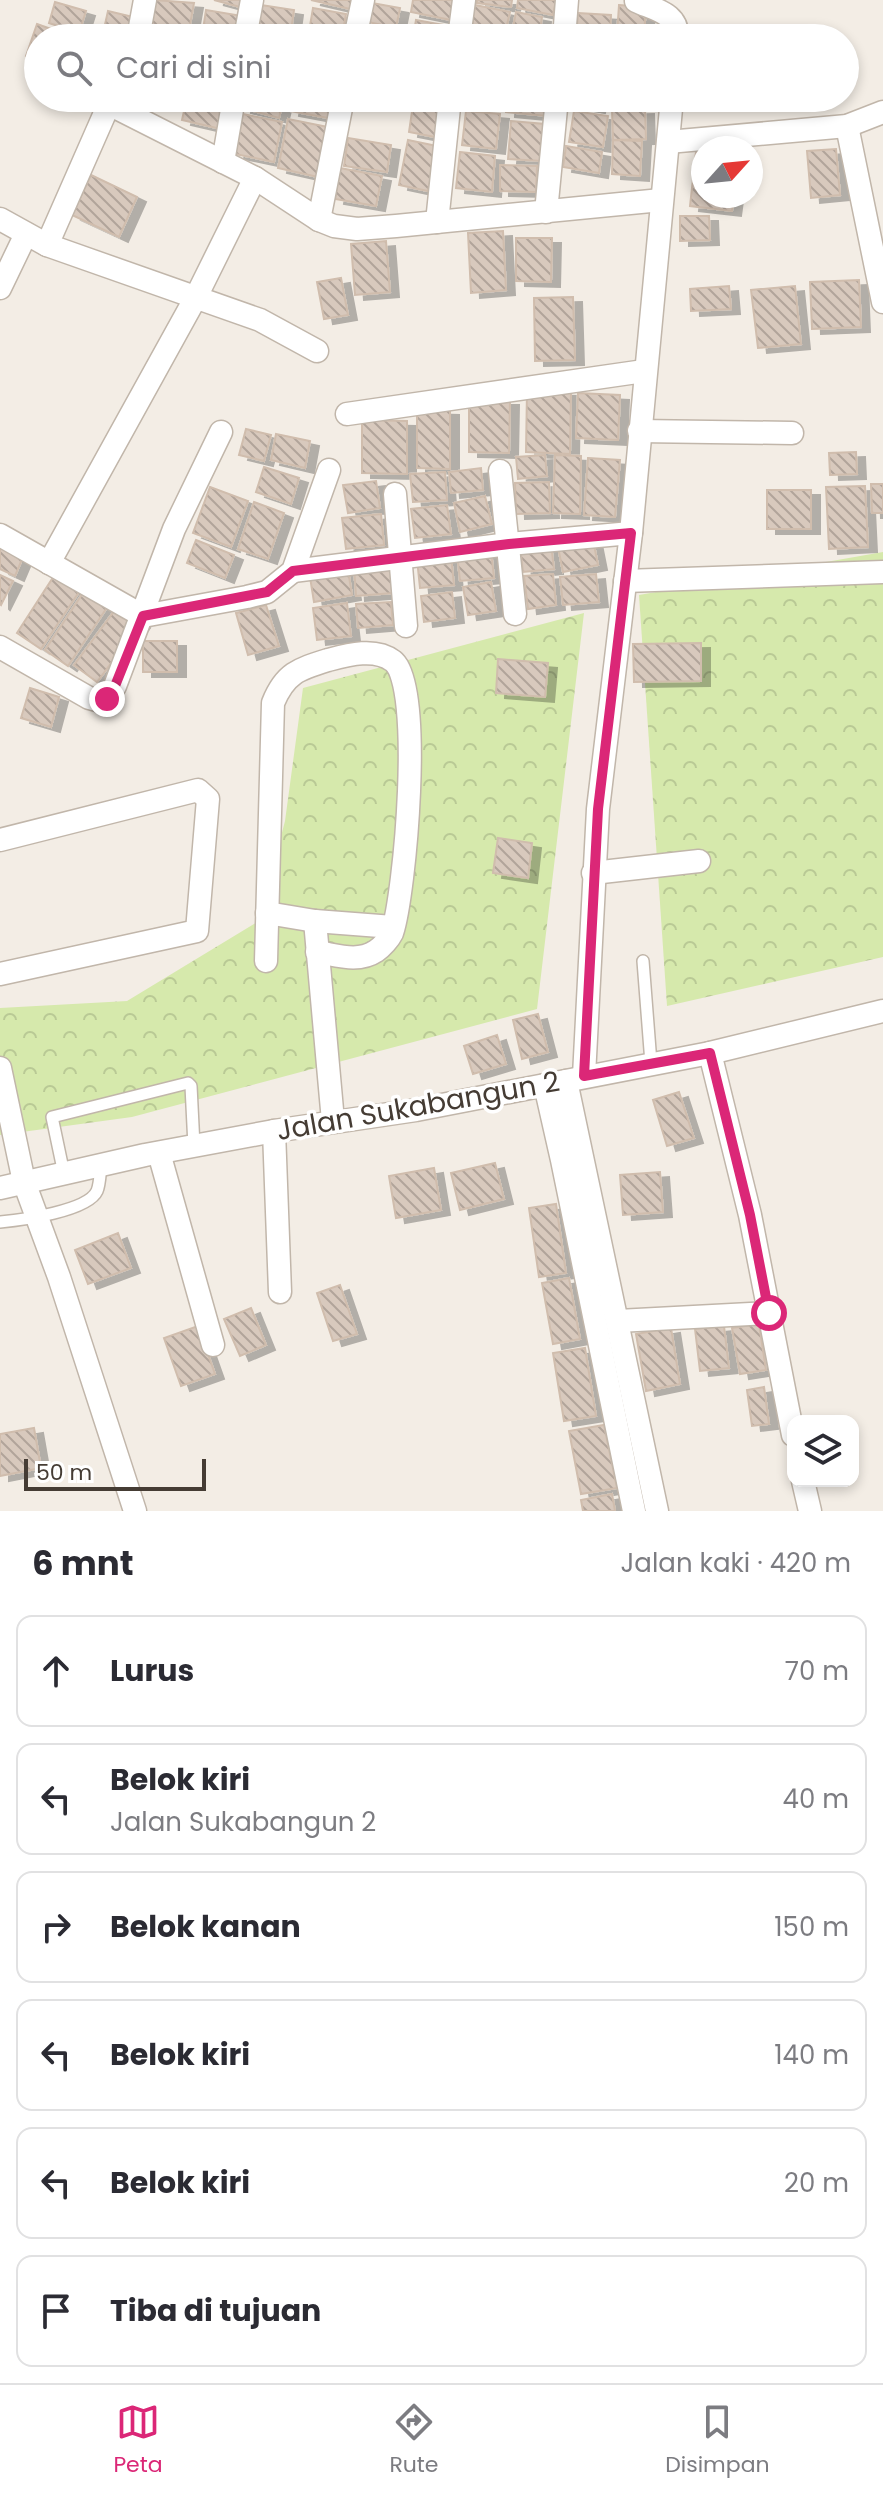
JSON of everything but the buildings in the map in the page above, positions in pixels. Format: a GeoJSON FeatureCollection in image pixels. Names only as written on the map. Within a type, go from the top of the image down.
{"type":"FeatureCollection","features":[{"type":"Feature","properties":{"kind":"street"},"geometry":{"type":"LineString","coordinates":[[141,24],[145,0]]}},
{"type":"Feature","properties":{"kind":"street"},"geometry":{"type":"LineString","coordinates":[[248,24],[252,0]]}},
{"type":"Feature","properties":{"kind":"street"},"geometry":{"type":"LineString","coordinates":[[358,24],[363,0]]}},
{"type":"Feature","properties":{"kind":"street"},"geometry":{"type":"LineString","coordinates":[[461,24],[464,0]]}},
{"type":"Feature","properties":{"kind":"street"},"geometry":{"type":"LineString","coordinates":[[565,24],[567,0]]}},
{"type":"Feature","properties":{"kind":"street"},"geometry":{"type":"LineString","coordinates":[[634,0],[673,19],[676,24]]}},
{"type":"Feature","properties":{"kind":"street"},"geometry":{"type":"LineString","coordinates":[[47,245],[110,112]]}},
{"type":"Feature","properties":{"kind":"street"},"geometry":{"type":"LineString","coordinates":[[131,112],[255,178],[319,220],[334,226],[357,229],[661,200]]}},
{"type":"Feature","properties":{"kind":"street"},"geometry":{"type":"LineString","coordinates":[[223,162],[232,112]]}},
{"type":"Feature","properties":{"kind":"street"},"geometry":{"type":"LineString","coordinates":[[319,220],[340,112]]}},
{"type":"Feature","properties":{"kind":"street"},"geometry":{"type":"LineString","coordinates":[[437,222],[449,112]]}},
{"type":"Feature","properties":{"kind":"street"},"geometry":{"type":"LineString","coordinates":[[546,212],[556,112]]}},
{"type":"Feature","properties":{"kind":"street"},"geometry":{"type":"LineString","coordinates":[[634,1511],[562,1160],[565,1081],[593,873],[631,533],[671,112]]}},
{"type":"Feature","properties":{"kind":"street"},"geometry":{"type":"LineString","coordinates":[[668,142],[847,126],[883,112]]}},
{"type":"Feature","properties":{"kind":"street"},"geometry":{"type":"LineString","coordinates":[[847,126],[883,302]]}},
{"type":"Feature","properties":{"kind":"street"},"geometry":{"type":"LineString","coordinates":[[49,563],[196,297],[255,178]]}},
{"type":"Feature","properties":{"kind":"street"},"geometry":{"type":"LineString","coordinates":[[0,219],[47,245],[153,285],[260,320],[317,351]]}},
{"type":"Feature","properties":{"kind":"street"},"geometry":{"type":"LineString","coordinates":[[0,288],[26,234]]}},
{"type":"Feature","properties":{"kind":"street"},"geometry":{"type":"LineString","coordinates":[[347,414],[644,371]]}},
{"type":"Feature","properties":{"kind":"street"},"geometry":{"type":"LineString","coordinates":[[639,431],[792,433]]}},
{"type":"Feature","properties":{"kind":"street"},"geometry":{"type":"LineString","coordinates":[[0,647],[89,698],[107,699],[143,616],[174,529],[221,432]]}},
{"type":"Feature","properties":{"kind":"street"},"geometry":{"type":"LineString","coordinates":[[0,535],[143,616],[267,592],[293,571],[329,470]]}},
{"type":"Feature","properties":{"kind":"street"},"geometry":{"type":"LineString","coordinates":[[500,471],[515,614]]}},
{"type":"Feature","properties":{"kind":"street"},"geometry":{"type":"LineString","coordinates":[[395,494],[406,626]]}},
{"type":"Feature","properties":{"kind":"street"},"geometry":{"type":"LineString","coordinates":[[293,571],[509,544],[631,533]]}},
{"type":"Feature","properties":{"kind":"street"},"geometry":{"type":"LineString","coordinates":[[625,581],[883,572]]}},
{"type":"Feature","properties":{"kind":"street"},"geometry":{"type":"LineString","coordinates":[[266,961],[273,703],[287,677],[306,666],[350,654],[375,654],[393,661],[400,671],[408,715],[411,759],[398,907],[391,936],[376,951],[358,959],[317,952]]}},
{"type":"Feature","properties":{"kind":"street"},"geometry":{"type":"LineString","coordinates":[[0,840],[198,790],[208,799],[197,931],[0,974]]}},
{"type":"Feature","properties":{"kind":"street"},"geometry":{"type":"LineString","coordinates":[[593,873],[699,861]]}},
{"type":"Feature","properties":{"kind":"street"},"geometry":{"type":"LineString","coordinates":[[267,913],[315,921],[393,927]]}},
{"type":"Feature","properties":{"kind":"street"},"geometry":{"type":"LineString","coordinates":[[315,921],[333,1121]]}},
{"type":"Feature","properties":{"kind":"street","name":"Jalan Sukabangun 2"},"geometry":{"type":"LineString","coordinates":[[0,1188],[194,1146],[333,1121],[416,1110],[710,1053],[883,1011]]}},
{"type":"Feature","properties":{"kind":"street"},"geometry":{"type":"LineString","coordinates":[[710,1053],[750,1215],[789,1415]]}},
{"type":"Feature","properties":{"kind":"street"},"geometry":{"type":"LineString","coordinates":[[0,1068],[24,1182],[59,1277],[135,1511]]}},
{"type":"Feature","properties":{"kind":"street"},"geometry":{"type":"LineString","coordinates":[[565,1081],[657,1511]]}},
{"type":"Feature","properties":{"kind":"street"},"geometry":{"type":"LineString","coordinates":[[274,1131],[280,1292]]}},
{"type":"Feature","properties":{"kind":"street"},"geometry":{"type":"LineString","coordinates":[[159,1153],[213,1345]]}},
{"type":"Feature","properties":{"kind":"street"},"geometry":{"type":"LineString","coordinates":[[618,1321],[769,1313]]}},
{"type":"Feature","properties":{"kind":"street"},"geometry":{"type":"LineString","coordinates":[[804,1487],[810,1511]]}},
{"type":"Feature","properties":{"kind":"lane"},"geometry":{"type":"LineString","coordinates":[[643,961],[651,1063]]}},
{"type":"Feature","properties":{"kind":"lane"},"geometry":{"type":"LineString","coordinates":[[64,1174],[52,1117],[188,1083],[191,1086],[194,1146]]}},
{"type":"Feature","properties":{"kind":"lane"},"geometry":{"type":"LineString","coordinates":[[0,1222],[88,1202],[98,1191],[101,1165]]}},
{"type":"Feature","properties":{"kind":"green space"},"geometry":{"type":"Polygon","coordinates":[[[883,552],[883,957],[667,1006],[639,595],[883,552]]]}},
{"type":"Feature","properties":{"kind":"green space"},"geometry":{"type":"Polygon","coordinates":[[[584,613],[537,1009],[132,1117],[0,1135],[0,1008],[127,1001],[259,921],[285,821],[303,688],[584,613]]]}},
{"type":"Feature","properties":{"kind":"route"},"geometry":{"type":"LineString","coordinates":[[107,699],[143,616],[267,592],[293,571],[509,544],[631,533],[598,809],[584,1076],[710,1053],[750,1215],[769,1313]]}}]}
